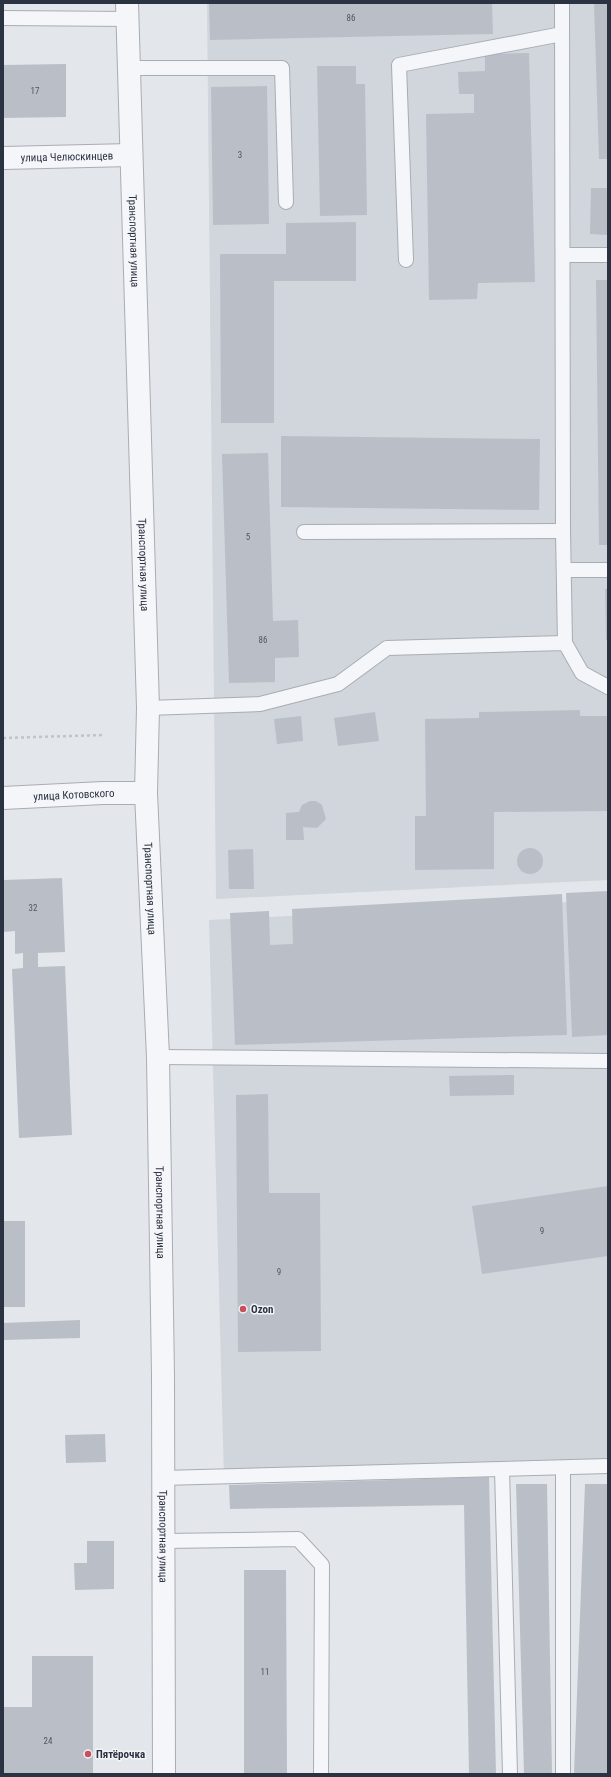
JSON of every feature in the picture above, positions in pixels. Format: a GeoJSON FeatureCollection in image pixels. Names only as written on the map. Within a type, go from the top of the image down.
{"type":"FeatureCollection","features":[{"type":"Feature","properties":{"kind":"street","name":"Транспортная улица"},"geometry":{"type":"LineString","coordinates":[[128,11],[148,708],[146,793],[158,1057],[164,1375],[162,1478],[164,1541],[164,1774]]}},
{"type":"Feature","properties":{"kind":"street","name":"улица Челюскинцев"},"geometry":{"type":"LineString","coordinates":[[3,158],[131,155]]}},
{"type":"Feature","properties":{"kind":"street","name":"улица Котовского"},"geometry":{"type":"LineString","coordinates":[[3,798],[104,793],[146,793]]}},
{"type":"Feature","properties":{"kind":"lane"},"geometry":{"type":"LineString","coordinates":[[562,3],[563,531],[565,570],[565,643],[582,673],[608,687]]}},
{"type":"Feature","properties":{"kind":"lane"},"geometry":{"type":"LineString","coordinates":[[3,18],[128,11]]}},
{"type":"Feature","properties":{"kind":"lane"},"geometry":{"type":"LineString","coordinates":[[406,260],[399,65],[562,34]]}},
{"type":"Feature","properties":{"kind":"lane"},"geometry":{"type":"LineString","coordinates":[[129,68],[282,68],[286,202]]}},
{"type":"Feature","properties":{"kind":"lane"},"geometry":{"type":"LineString","coordinates":[[563,255],[608,255]]}},
{"type":"Feature","properties":{"kind":"lane"},"geometry":{"type":"LineString","coordinates":[[304,532],[563,531]]}},
{"type":"Feature","properties":{"kind":"lane"},"geometry":{"type":"LineString","coordinates":[[565,570],[608,570]]}},
{"type":"Feature","properties":{"kind":"lane"},"geometry":{"type":"LineString","coordinates":[[148,708],[260,704],[338,684],[387,648],[565,643]]}},
{"type":"Feature","properties":{"kind":"lane"},"geometry":{"type":"LineString","coordinates":[[158,1057],[608,1061]]}},
{"type":"Feature","properties":{"kind":"lane"},"geometry":{"type":"LineString","coordinates":[[162,1478],[608,1466]]}},
{"type":"Feature","properties":{"kind":"lane"},"geometry":{"type":"LineString","coordinates":[[563,1468],[563,1774]]}},
{"type":"Feature","properties":{"kind":"lane"},"geometry":{"type":"LineString","coordinates":[[502,1469],[510,1774]]}},
{"type":"Feature","properties":{"kind":"lane"},"geometry":{"type":"LineString","coordinates":[[164,1541],[298,1539],[322,1565],[321,1774]]}},
{"type":"Feature","properties":{"kind":"path"},"geometry":{"type":"LineString","coordinates":[[3,738],[104,735]]}},
{"type":"Feature","properties":{"kind":"shaded area"},"geometry":{"type":"Polygon","coordinates":[[[207,3],[608,3],[608,880],[216,899],[207,3]]]}},
{"type":"Feature","properties":{"kind":"shaded area"},"geometry":{"type":"Polygon","coordinates":[[[608,900],[608,1460],[224,1476],[209,920],[608,900]]]}},
{"type":"Feature","properties":{"kind":"building"},"geometry":{"type":"Polygon","coordinates":[[[209,3],[492,3],[493,34],[210,40],[209,3]]]}},
{"type":"Feature","properties":{"kind":"building"},"geometry":{"type":"Polygon","coordinates":[[[594,3],[608,3],[608,159],[599,159],[594,3]]]}},
{"type":"Feature","properties":{"kind":"building"},"geometry":{"type":"Polygon","coordinates":[[[529,53],[535,282],[478,283],[477,299],[429,300],[426,114],[474,113],[474,94],[459,94],[458,72],[485,71],[485,54],[529,53]]]}},
{"type":"Feature","properties":{"kind":"building"},"geometry":{"type":"Polygon","coordinates":[[[66,64],[66,117],[3,118],[3,65],[66,64]]]}},
{"type":"Feature","properties":{"kind":"building"},"geometry":{"type":"Polygon","coordinates":[[[317,66],[356,66],[356,84],[365,84],[367,215],[320,216],[317,66]]]}},
{"type":"Feature","properties":{"kind":"building"},"geometry":{"type":"Polygon","coordinates":[[[267,86],[269,224],[213,225],[211,87],[267,86]]]}},
{"type":"Feature","properties":{"kind":"building"},"geometry":{"type":"Polygon","coordinates":[[[591,188],[608,188],[608,235],[590,234],[591,188]]]}},
{"type":"Feature","properties":{"kind":"building"},"geometry":{"type":"Polygon","coordinates":[[[356,222],[356,281],[274,281],[274,423],[221,423],[220,254],[286,254],[286,223],[356,222]]]}},
{"type":"Feature","properties":{"kind":"building"},"geometry":{"type":"Polygon","coordinates":[[[596,280],[608,280],[608,545],[599,545],[596,280]]]}},
{"type":"Feature","properties":{"kind":"building"},"geometry":{"type":"Polygon","coordinates":[[[281,436],[540,439],[539,510],[281,507],[281,436]]]}},
{"type":"Feature","properties":{"kind":"building"},"geometry":{"type":"Polygon","coordinates":[[[268,453],[273,621],[298,620],[299,657],[275,658],[275,682],[229,683],[222,454],[268,453]]]}},
{"type":"Feature","properties":{"kind":"building"},"geometry":{"type":"Polygon","coordinates":[[[605,589],[608,589],[608,640],[606,640],[605,589]]]}},
{"type":"Feature","properties":{"kind":"building"},"geometry":{"type":"Polygon","coordinates":[[[580,710],[580,716],[608,716],[608,811],[494,812],[494,869],[415,870],[415,816],[426,816],[425,719],[479,718],[479,712],[580,710]]]}},
{"type":"Feature","properties":{"kind":"building"},"geometry":{"type":"Polygon","coordinates":[[[375,712],[379,741],[338,746],[334,718],[375,712]]]}},
{"type":"Feature","properties":{"kind":"building"},"geometry":{"type":"Polygon","coordinates":[[[301,716],[303,741],[277,744],[274,719],[301,716]]]}},
{"type":"Feature","properties":{"kind":"building"},"geometry":{"type":"Polygon","coordinates":[[[310,801],[316,801],[322,805],[326,819],[317,828],[303,827],[304,840],[286,840],[286,813],[299,812],[302,805],[310,801]]]}},
{"type":"Feature","properties":{"kind":"building"},"geometry":{"type":"Polygon","coordinates":[[[530,848],[539,852],[543,861],[539,870],[530,874],[521,870],[517,861],[521,852],[530,848]]]}},
{"type":"Feature","properties":{"kind":"building"},"geometry":{"type":"Polygon","coordinates":[[[253,849],[254,889],[229,889],[228,850],[253,849]]]}},
{"type":"Feature","properties":{"kind":"building"},"geometry":{"type":"Polygon","coordinates":[[[62,878],[65,952],[38,953],[38,967],[65,966],[72,1135],[19,1138],[12,969],[23,968],[23,953],[15,954],[15,931],[3,932],[3,884],[4,880],[62,878]]]}},
{"type":"Feature","properties":{"kind":"building"},"geometry":{"type":"Polygon","coordinates":[[[608,891],[608,1035],[572,1037],[566,893],[608,891]]]}},
{"type":"Feature","properties":{"kind":"building"},"geometry":{"type":"Polygon","coordinates":[[[562,894],[567,1035],[235,1045],[230,913],[269,911],[270,945],[293,944],[292,909],[562,894]]]}},
{"type":"Feature","properties":{"kind":"building"},"geometry":{"type":"Polygon","coordinates":[[[514,1075],[514,1095],[450,1096],[449,1076],[514,1075]]]}},
{"type":"Feature","properties":{"kind":"building"},"geometry":{"type":"Polygon","coordinates":[[[268,1094],[269,1193],[320,1193],[321,1351],[238,1352],[236,1095],[268,1094]]]}},
{"type":"Feature","properties":{"kind":"building"},"geometry":{"type":"Polygon","coordinates":[[[608,1186],[608,1256],[482,1274],[472,1206],[608,1186]]]}},
{"type":"Feature","properties":{"kind":"building"},"geometry":{"type":"Polygon","coordinates":[[[3,1221],[25,1221],[25,1307],[3,1307],[3,1221]]]}},
{"type":"Feature","properties":{"kind":"building"},"geometry":{"type":"Polygon","coordinates":[[[80,1320],[80,1338],[3,1340],[3,1323],[80,1320]]]}},
{"type":"Feature","properties":{"kind":"building"},"geometry":{"type":"Polygon","coordinates":[[[105,1434],[106,1462],[66,1463],[65,1435],[105,1434]]]}},
{"type":"Feature","properties":{"kind":"building"},"geometry":{"type":"Polygon","coordinates":[[[489,1477],[496,1774],[469,1774],[464,1505],[230,1509],[229,1485],[489,1477]]]}},
{"type":"Feature","properties":{"kind":"building"},"geometry":{"type":"Polygon","coordinates":[[[516,1484],[547,1484],[552,1774],[524,1774],[516,1484]]]}},
{"type":"Feature","properties":{"kind":"building"},"geometry":{"type":"Polygon","coordinates":[[[585,1484],[608,1484],[608,1774],[574,1774],[585,1484]]]}},
{"type":"Feature","properties":{"kind":"building"},"geometry":{"type":"Polygon","coordinates":[[[87,1541],[114,1541],[114,1589],[75,1590],[74,1563],[87,1563],[87,1541]]]}},
{"type":"Feature","properties":{"kind":"building"},"geometry":{"type":"Polygon","coordinates":[[[244,1570],[286,1570],[287,1774],[244,1774],[244,1570]]]}},
{"type":"Feature","properties":{"kind":"building"},"geometry":{"type":"Polygon","coordinates":[[[32,1656],[93,1656],[93,1774],[3,1774],[3,1707],[32,1707],[32,1656]]]}},
{"type":"Feature","properties":{"kind":"place","name":"Ozon"},"geometry":{"type":"Point","coordinates":[243,1309]}},
{"type":"Feature","properties":{"kind":"place","name":"Пятёрочка"},"geometry":{"type":"Point","coordinates":[88,1754]}}]}
